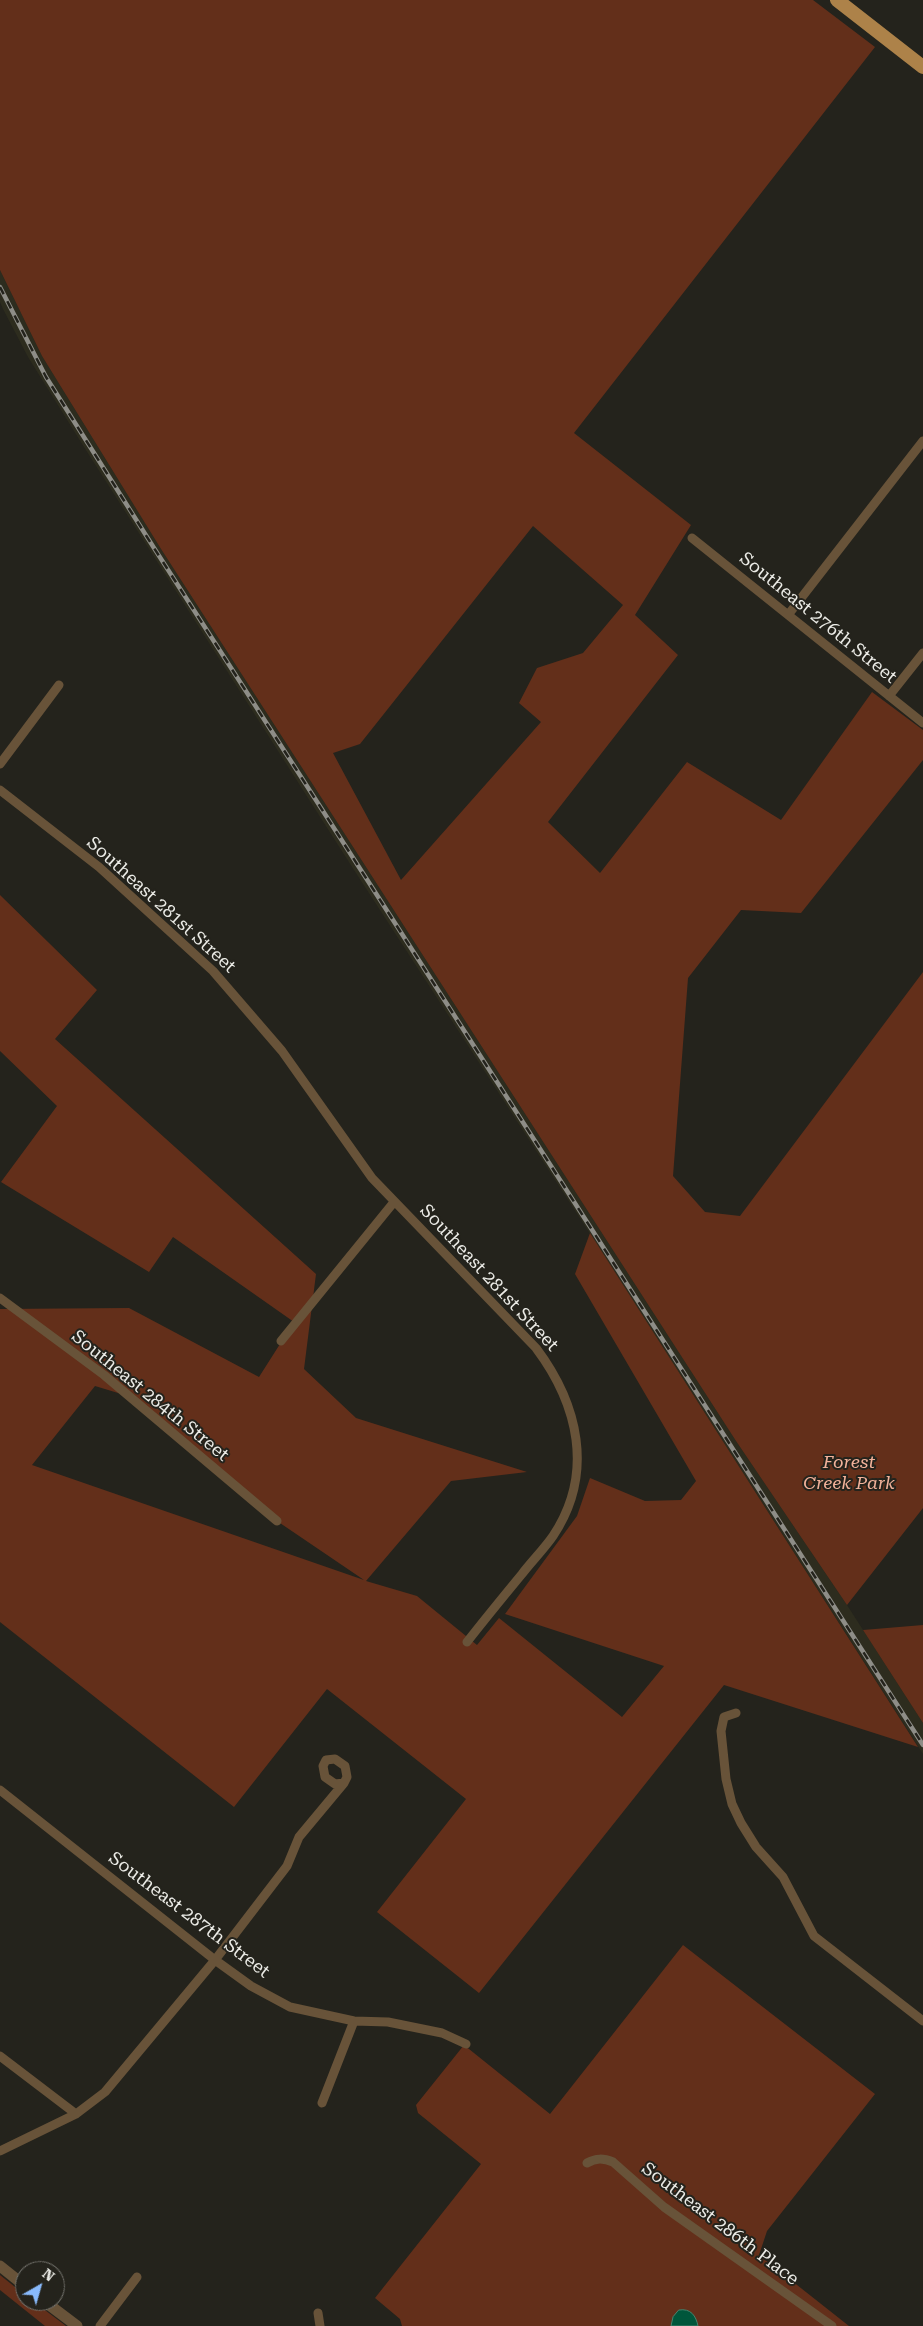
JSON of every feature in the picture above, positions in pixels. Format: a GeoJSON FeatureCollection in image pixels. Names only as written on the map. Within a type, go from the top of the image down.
{"type":"FeatureCollection","features":[{"type":"Feature","properties":{"kind":"main road"},"geometry":{"type":"LineString","coordinates":[[837,0],[923,67]]}},
{"type":"Feature","properties":{"kind":"street"},"geometry":{"type":"LineString","coordinates":[[788,614],[923,441]]}},
{"type":"Feature","properties":{"kind":"street","name":"Southeast 276th Street"},"geometry":{"type":"LineString","coordinates":[[692,538],[923,723]]}},
{"type":"Feature","properties":{"kind":"street"},"geometry":{"type":"LineString","coordinates":[[889,696],[923,653]]}},
{"type":"Feature","properties":{"kind":"street"},"geometry":{"type":"LineString","coordinates":[[0,764],[58,685]]}},
{"type":"Feature","properties":{"kind":"street","name":"Southeast 281st Street"},"geometry":{"type":"LineString","coordinates":[[0,790],[99,867],[213,971],[308,1084],[361,1164],[394,1202],[536,1348],[558,1380],[574,1422],[578,1459],[571,1498],[554,1536],[467,1642]]}},
{"type":"Feature","properties":{"kind":"street","name":"Southeast 281st Street"},"geometry":{"type":"LineString","coordinates":[[281,1341],[394,1202]]}},
{"type":"Feature","properties":{"kind":"street","name":"Southeast 284th Street"},"geometry":{"type":"LineString","coordinates":[[0,1298],[106,1378],[277,1521]]}},
{"type":"Feature","properties":{"kind":"street"},"geometry":{"type":"LineString","coordinates":[[736,1713],[724,1717],[721,1731],[726,1779],[732,1804],[741,1823],[756,1847],[783,1877],[796,1898],[814,1936],[923,2021]]}},
{"type":"Feature","properties":{"kind":"street"},"geometry":{"type":"LineString","coordinates":[[0,2151],[76,2114],[105,2092],[215,1960],[287,1866],[299,1837],[344,1782]]}},
{"type":"Feature","properties":{"kind":"street","name":"Southeast 287th Street"},"geometry":{"type":"LineString","coordinates":[[0,1790],[215,1960],[251,1986],[290,2007],[354,2021],[388,2022],[442,2033],[466,2044]]}},
{"type":"Feature","properties":{"kind":"street"},"geometry":{"type":"LineString","coordinates":[[322,2103],[354,2021]]}},
{"type":"Feature","properties":{"kind":"street"},"geometry":{"type":"LineString","coordinates":[[0,2056],[76,2114]]}},
{"type":"Feature","properties":{"kind":"street","name":"Southeast 286th Place"},"geometry":{"type":"LineString","coordinates":[[587,2163],[593,2159],[604,2158],[613,2162],[664,2207],[832,2326]]}},
{"type":"Feature","properties":{"kind":"street"},"geometry":{"type":"LineString","coordinates":[[0,2266],[15,2278]]}},
{"type":"Feature","properties":{"kind":"street"},"geometry":{"type":"LineString","coordinates":[[100,2326],[137,2277]]}},
{"type":"Feature","properties":{"kind":"street"},"geometry":{"type":"LineString","coordinates":[[57,2311],[76,2326]]}},
{"type":"Feature","properties":{"kind":"street"},"geometry":{"type":"LineString","coordinates":[[318,2313],[320,2326]]}},
{"type":"Feature","properties":{"kind":"shaded area"},"geometry":{"type":"Polygon","coordinates":[[[0,270],[42,356],[161,549],[736,1441],[847,1605],[923,1723],[923,1754],[598,1246],[354,870],[28,357],[0,302],[0,270]]]}},
{"type":"Feature","properties":{"kind":"shaded area"},"geometry":{"type":"Polygon","coordinates":[[[679,2310],[690,2312],[696,2319],[698,2326],[671,2326],[673,2317],[679,2310]]]}},
{"type":"Feature","properties":{"kind":"green space","name":"Forest Creek Park"},"geometry":{"type":"Polygon","coordinates":[[[0,0],[813,0],[875,47],[574,433],[691,525],[635,615],[678,655],[548,822],[600,873],[687,762],[781,820],[872,692],[923,730],[923,760],[801,913],[741,910],[688,978],[673,1176],[705,1212],[740,1216],[923,972],[923,1508],[847,1605],[736,1441],[161,549],[42,356],[0,270],[0,0]],[[533,526],[360,744],[333,753],[401,880],[541,722],[519,703],[537,668],[583,653],[623,605],[533,526]]]}},
{"type":"Feature","properties":{"kind":"green space"},"geometry":{"type":"Polygon","coordinates":[[[0,895],[97,990],[55,1039],[316,1274],[304,1369],[356,1418],[527,1472],[451,1481],[366,1581],[417,1596],[477,1645],[499,1618],[622,1717],[664,1666],[505,1614],[577,1516],[590,1478],[645,1501],[681,1500],[696,1481],[575,1274],[590,1233],[918,1747],[724,1685],[479,1993],[377,1912],[466,1799],[327,1689],[234,1807],[0,1622],[0,1309],[129,1308],[259,1377],[294,1322],[173,1237],[149,1272],[1,1182],[57,1106],[0,1051],[0,895]],[[95,1386],[32,1465],[364,1580],[277,1521],[128,1396],[95,1386]]]}},
{"type":"Feature","properties":{"kind":"green space"},"geometry":{"type":"Polygon","coordinates":[[[923,1625],[923,1723],[863,1630],[923,1625]]]}},
{"type":"Feature","properties":{"kind":"green space"},"geometry":{"type":"Polygon","coordinates":[[[683,1945],[875,2094],[767,2231],[759,2255],[849,2326],[402,2326],[400,2319],[375,2298],[481,2164],[418,2113],[416,2105],[464,2045],[550,2114],[683,1945]]]}},
{"type":"Feature","properties":{"kind":"green space"},"geometry":{"type":"Polygon","coordinates":[[[0,2275],[15,2287],[15,2302],[0,2290],[0,2275]]]}},
{"type":"Feature","properties":{"kind":"green space"},"geometry":{"type":"Polygon","coordinates":[[[26,2311],[46,2311],[66,2326],[45,2326],[26,2311]]]}},
{"type":"Feature","properties":{"kind":"railway"},"geometry":{"type":"LineString","coordinates":[[0,287],[46,377],[154,548],[923,1745]]}}]}
